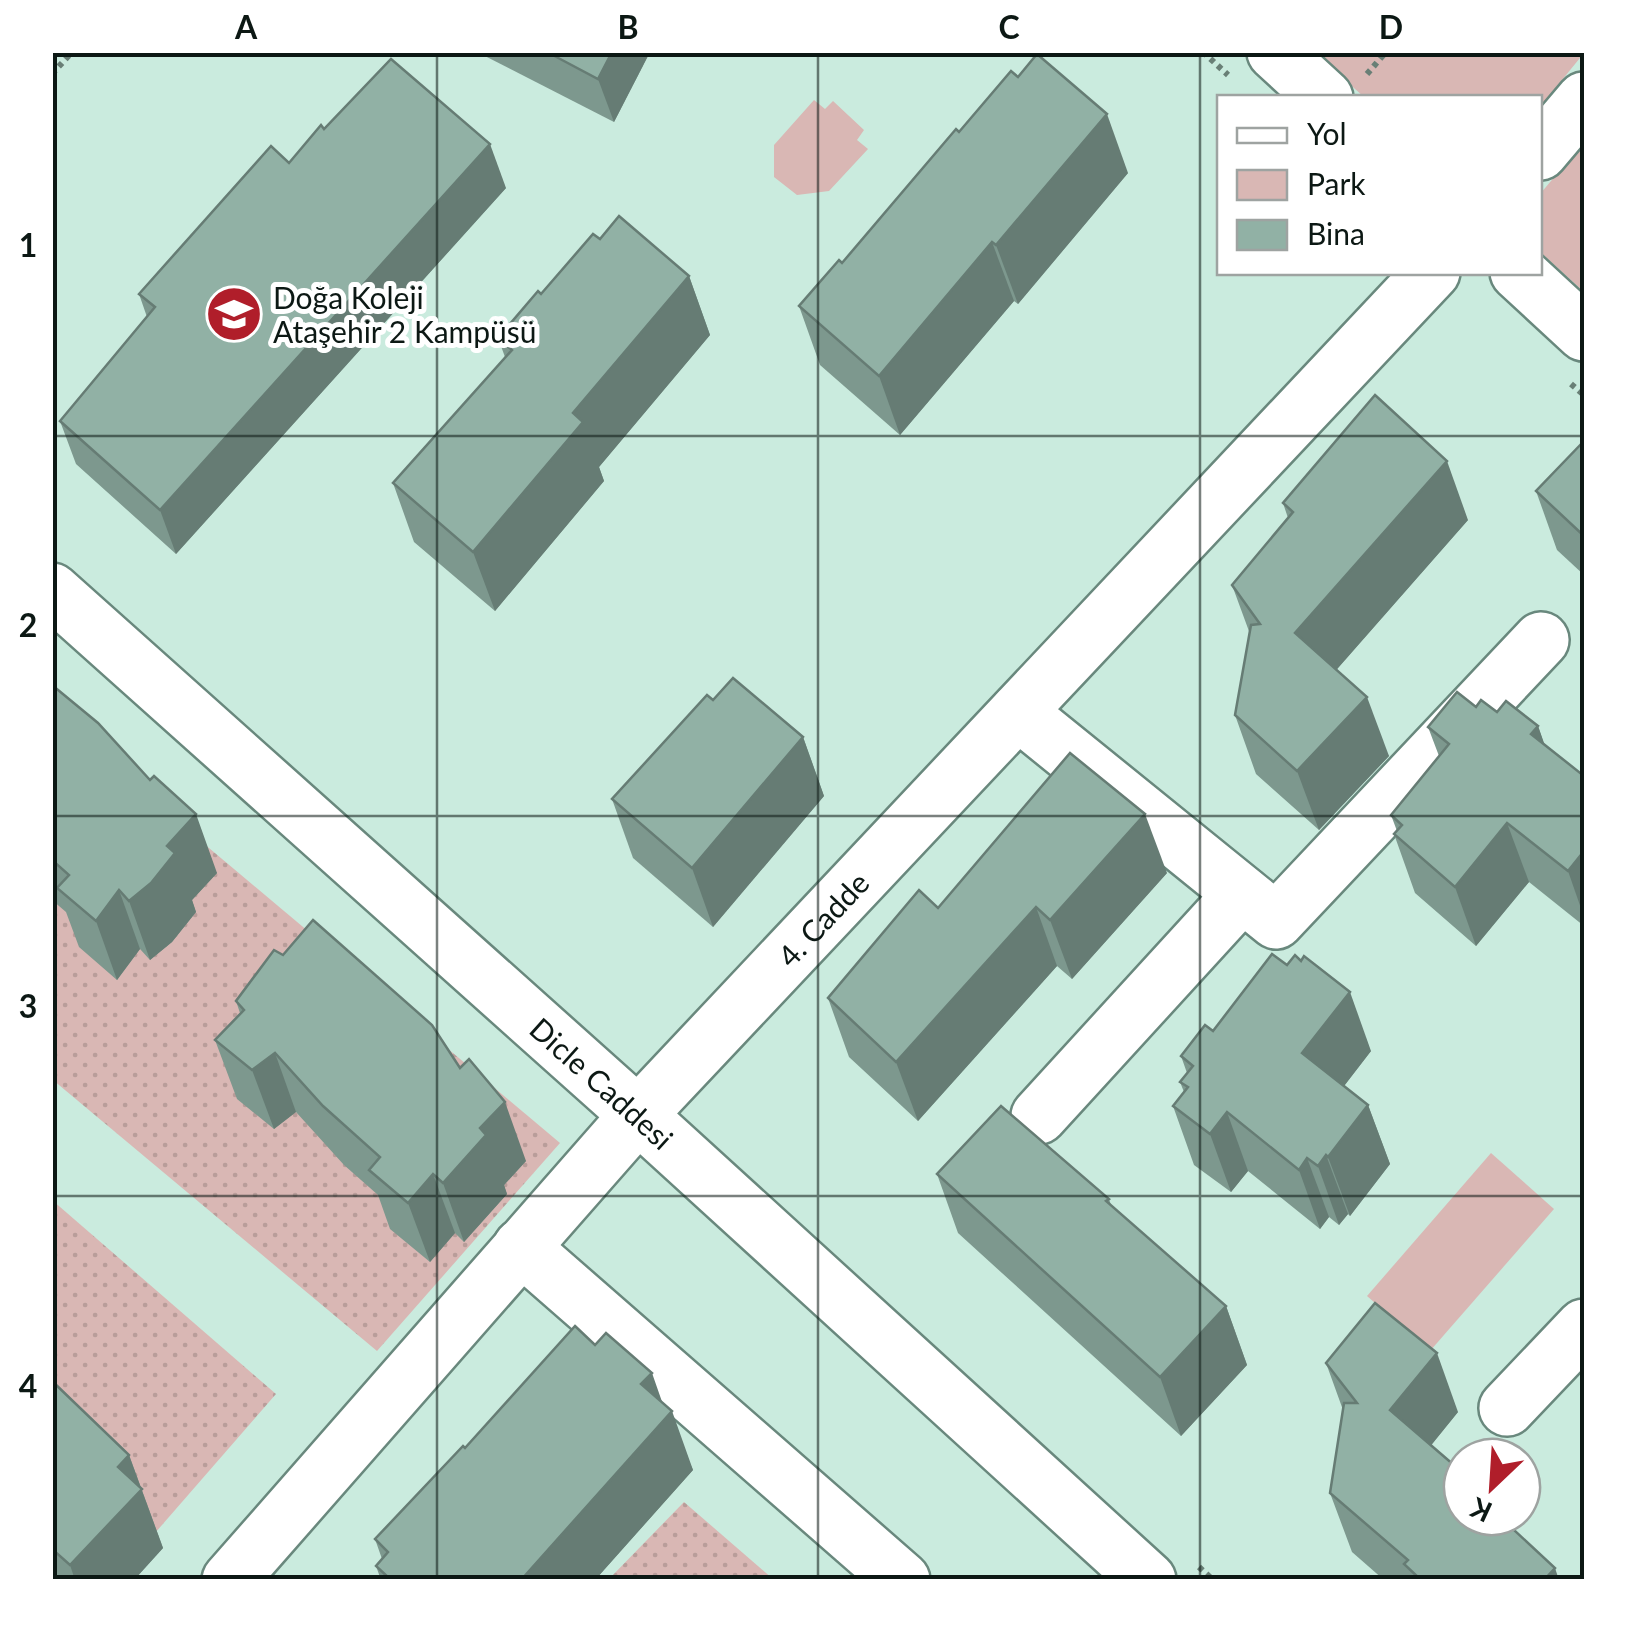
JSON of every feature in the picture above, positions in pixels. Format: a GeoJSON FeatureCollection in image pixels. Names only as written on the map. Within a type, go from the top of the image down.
{"type":"FeatureCollection","features":[{"type":"Feature","properties":{"kind":"street"},"geometry":{"type":"LineString","coordinates":[[1274,52],[1322,95]]}},
{"type":"Feature","properties":{"kind":"street"},"geometry":{"type":"LineString","coordinates":[[1542,150],[1584,100]]}},
{"type":"Feature","properties":{"kind":"street","name":"4. Cadde"},"geometry":{"type":"LineString","coordinates":[[230,1580],[638,1115],[1429,275]]}},
{"type":"Feature","properties":{"kind":"street"},"geometry":{"type":"LineString","coordinates":[[1521,275],[1584,333]]}},
{"type":"Feature","properties":{"kind":"street","name":"Dicle Caddesi"},"geometry":{"type":"LineString","coordinates":[[52,591],[638,1115],[1148,1580]]}},
{"type":"Feature","properties":{"kind":"street"},"geometry":{"type":"LineString","coordinates":[[1018,712],[1276,922],[1541,640]]}},
{"type":"Feature","properties":{"kind":"street"},"geometry":{"type":"LineString","coordinates":[[1040,1116],[1242,894]]}},
{"type":"Feature","properties":{"kind":"street"},"geometry":{"type":"LineString","coordinates":[[522,1247],[902,1580]]}},
{"type":"Feature","properties":{"kind":"street"},"geometry":{"type":"LineString","coordinates":[[1508,1408],[1584,1326]]}},
{"type":"Feature","properties":{"kind":"path"},"geometry":{"type":"LineString","coordinates":[[52,74],[72,52]]}},
{"type":"Feature","properties":{"kind":"green space"},"geometry":{"type":"Polygon","coordinates":[[[1315,53],[1584,53],[1542,105],[1542,95],[1362,95],[1315,53]]]}},
{"type":"Feature","properties":{"kind":"green space"},"geometry":{"type":"Polygon","coordinates":[[[814,100],[825,109],[833,101],[864,130],[857,140],[868,149],[829,191],[797,195],[774,177],[774,145],[814,100]]]}},
{"type":"Feature","properties":{"kind":"green space"},"geometry":{"type":"Polygon","coordinates":[[[1584,142],[1584,292],[1542,254],[1542,192],[1584,142]]]}},
{"type":"Feature","properties":{"kind":"green space"},"geometry":{"type":"Polygon","coordinates":[[[52,716],[560,1143],[377,1351],[53,1080],[52,716]]]}},
{"type":"Feature","properties":{"kind":"green space"},"geometry":{"type":"Polygon","coordinates":[[[1491,1153],[1554,1209],[1430,1351],[1367,1296],[1491,1153]]]}},
{"type":"Feature","properties":{"kind":"green space"},"geometry":{"type":"Polygon","coordinates":[[[52,1200],[276,1394],[115,1579],[53,1579],[52,1200]]]}},
{"type":"Feature","properties":{"kind":"green space"},"geometry":{"type":"Polygon","coordinates":[[[684,1502],[773,1579],[609,1579],[684,1502]]]}},
{"type":"Feature","properties":{"kind":"building"},"geometry":{"type":"Polygon","coordinates":[[[547,52],[612,52],[598,79],[547,52]]]}},
{"type":"Feature","properties":{"kind":"building"},"geometry":{"type":"Polygon","coordinates":[[[1037,54],[1107,114],[879,376],[799,306],[839,260],[842,263],[956,129],[959,132],[1011,71],[1018,77],[1037,54]]]}},
{"type":"Feature","properties":{"kind":"building"},"geometry":{"type":"Polygon","coordinates":[[[391,59],[490,144],[160,510],[60,421],[155,307],[139,294],[271,146],[289,163],[321,125],[324,129],[391,59]]]}},
{"type":"Feature","properties":{"kind":"building"},"geometry":{"type":"Polygon","coordinates":[[[619,216],[689,276],[573,413],[583,422],[473,552],[393,483],[512,350],[498,338],[593,234],[600,239],[619,216]]]}},
{"type":"Feature","properties":{"kind":"building"},"geometry":{"type":"Polygon","coordinates":[[[1375,395],[1447,461],[1295,633],[1367,697],[1297,771],[1235,715],[1251,625],[1260,624],[1232,585],[1293,512],[1283,503],[1375,395]]]}},
{"type":"Feature","properties":{"kind":"building"},"geometry":{"type":"Polygon","coordinates":[[[1584,441],[1584,536],[1536,491],[1584,441]]]}},
{"type":"Feature","properties":{"kind":"building"},"geometry":{"type":"Polygon","coordinates":[[[733,678],[803,737],[692,868],[612,799],[707,695],[713,700],[733,678]]]}},
{"type":"Feature","properties":{"kind":"building"},"geometry":{"type":"Polygon","coordinates":[[[52,685],[98,723],[150,780],[154,776],[196,814],[167,846],[175,853],[151,883],[129,901],[119,890],[96,921],[57,888],[69,875],[52,860],[52,685]]]}},
{"type":"Feature","properties":{"kind":"building"},"geometry":{"type":"Polygon","coordinates":[[[1457,692],[1476,707],[1481,700],[1497,712],[1506,701],[1538,726],[1531,734],[1584,776],[1584,851],[1568,871],[1507,823],[1455,887],[1394,834],[1402,825],[1391,815],[1449,744],[1428,727],[1457,692]]]}},
{"type":"Feature","properties":{"kind":"building"},"geometry":{"type":"Polygon","coordinates":[[[1070,753],[1145,814],[1050,920],[1036,907],[896,1062],[828,998],[919,890],[938,908],[1070,753]]]}},
{"type":"Feature","properties":{"kind":"building"},"geometry":{"type":"Polygon","coordinates":[[[313,920],[432,1025],[460,1068],[469,1059],[505,1102],[480,1128],[486,1135],[443,1183],[433,1174],[408,1203],[369,1170],[380,1157],[323,1106],[275,1053],[252,1070],[215,1040],[244,1010],[236,1001],[274,950],[283,955],[313,920]]]}},
{"type":"Feature","properties":{"kind":"building"},"geometry":{"type":"Polygon","coordinates":[[[1272,954],[1287,965],[1295,955],[1301,961],[1304,956],[1350,992],[1302,1053],[1368,1105],[1328,1157],[1318,1166],[1307,1158],[1299,1170],[1227,1112],[1210,1134],[1173,1106],[1188,1087],[1180,1082],[1193,1066],[1181,1056],[1205,1025],[1213,1031],[1272,954]]]}},
{"type":"Feature","properties":{"kind":"building"},"geometry":{"type":"Polygon","coordinates":[[[1001,1106],[1226,1306],[1160,1377],[937,1174],[1001,1106]]]}},
{"type":"Feature","properties":{"kind":"building"},"geometry":{"type":"Polygon","coordinates":[[[1375,1303],[1437,1353],[1390,1410],[1442,1455],[1442,1537],[1522,1537],[1555,1568],[1544,1580],[1421,1580],[1404,1564],[1408,1560],[1330,1493],[1344,1403],[1357,1403],[1326,1363],[1375,1303]]]}},
{"type":"Feature","properties":{"kind":"building"},"geometry":{"type":"Polygon","coordinates":[[[575,1326],[595,1345],[606,1333],[652,1373],[641,1384],[672,1411],[521,1580],[391,1580],[376,1566],[388,1552],[375,1539],[465,1448],[575,1326]]]}},
{"type":"Feature","properties":{"kind":"building"},"geometry":{"type":"Polygon","coordinates":[[[52,1381],[129,1455],[118,1467],[142,1489],[70,1565],[52,1549],[52,1381]]]}},
{"type":"Feature","properties":{"kind":"place","name":"Doğa Koleji Ataşehir 2 Kampüsü"},"geometry":{"type":"Point","coordinates":[234,314]}}]}
